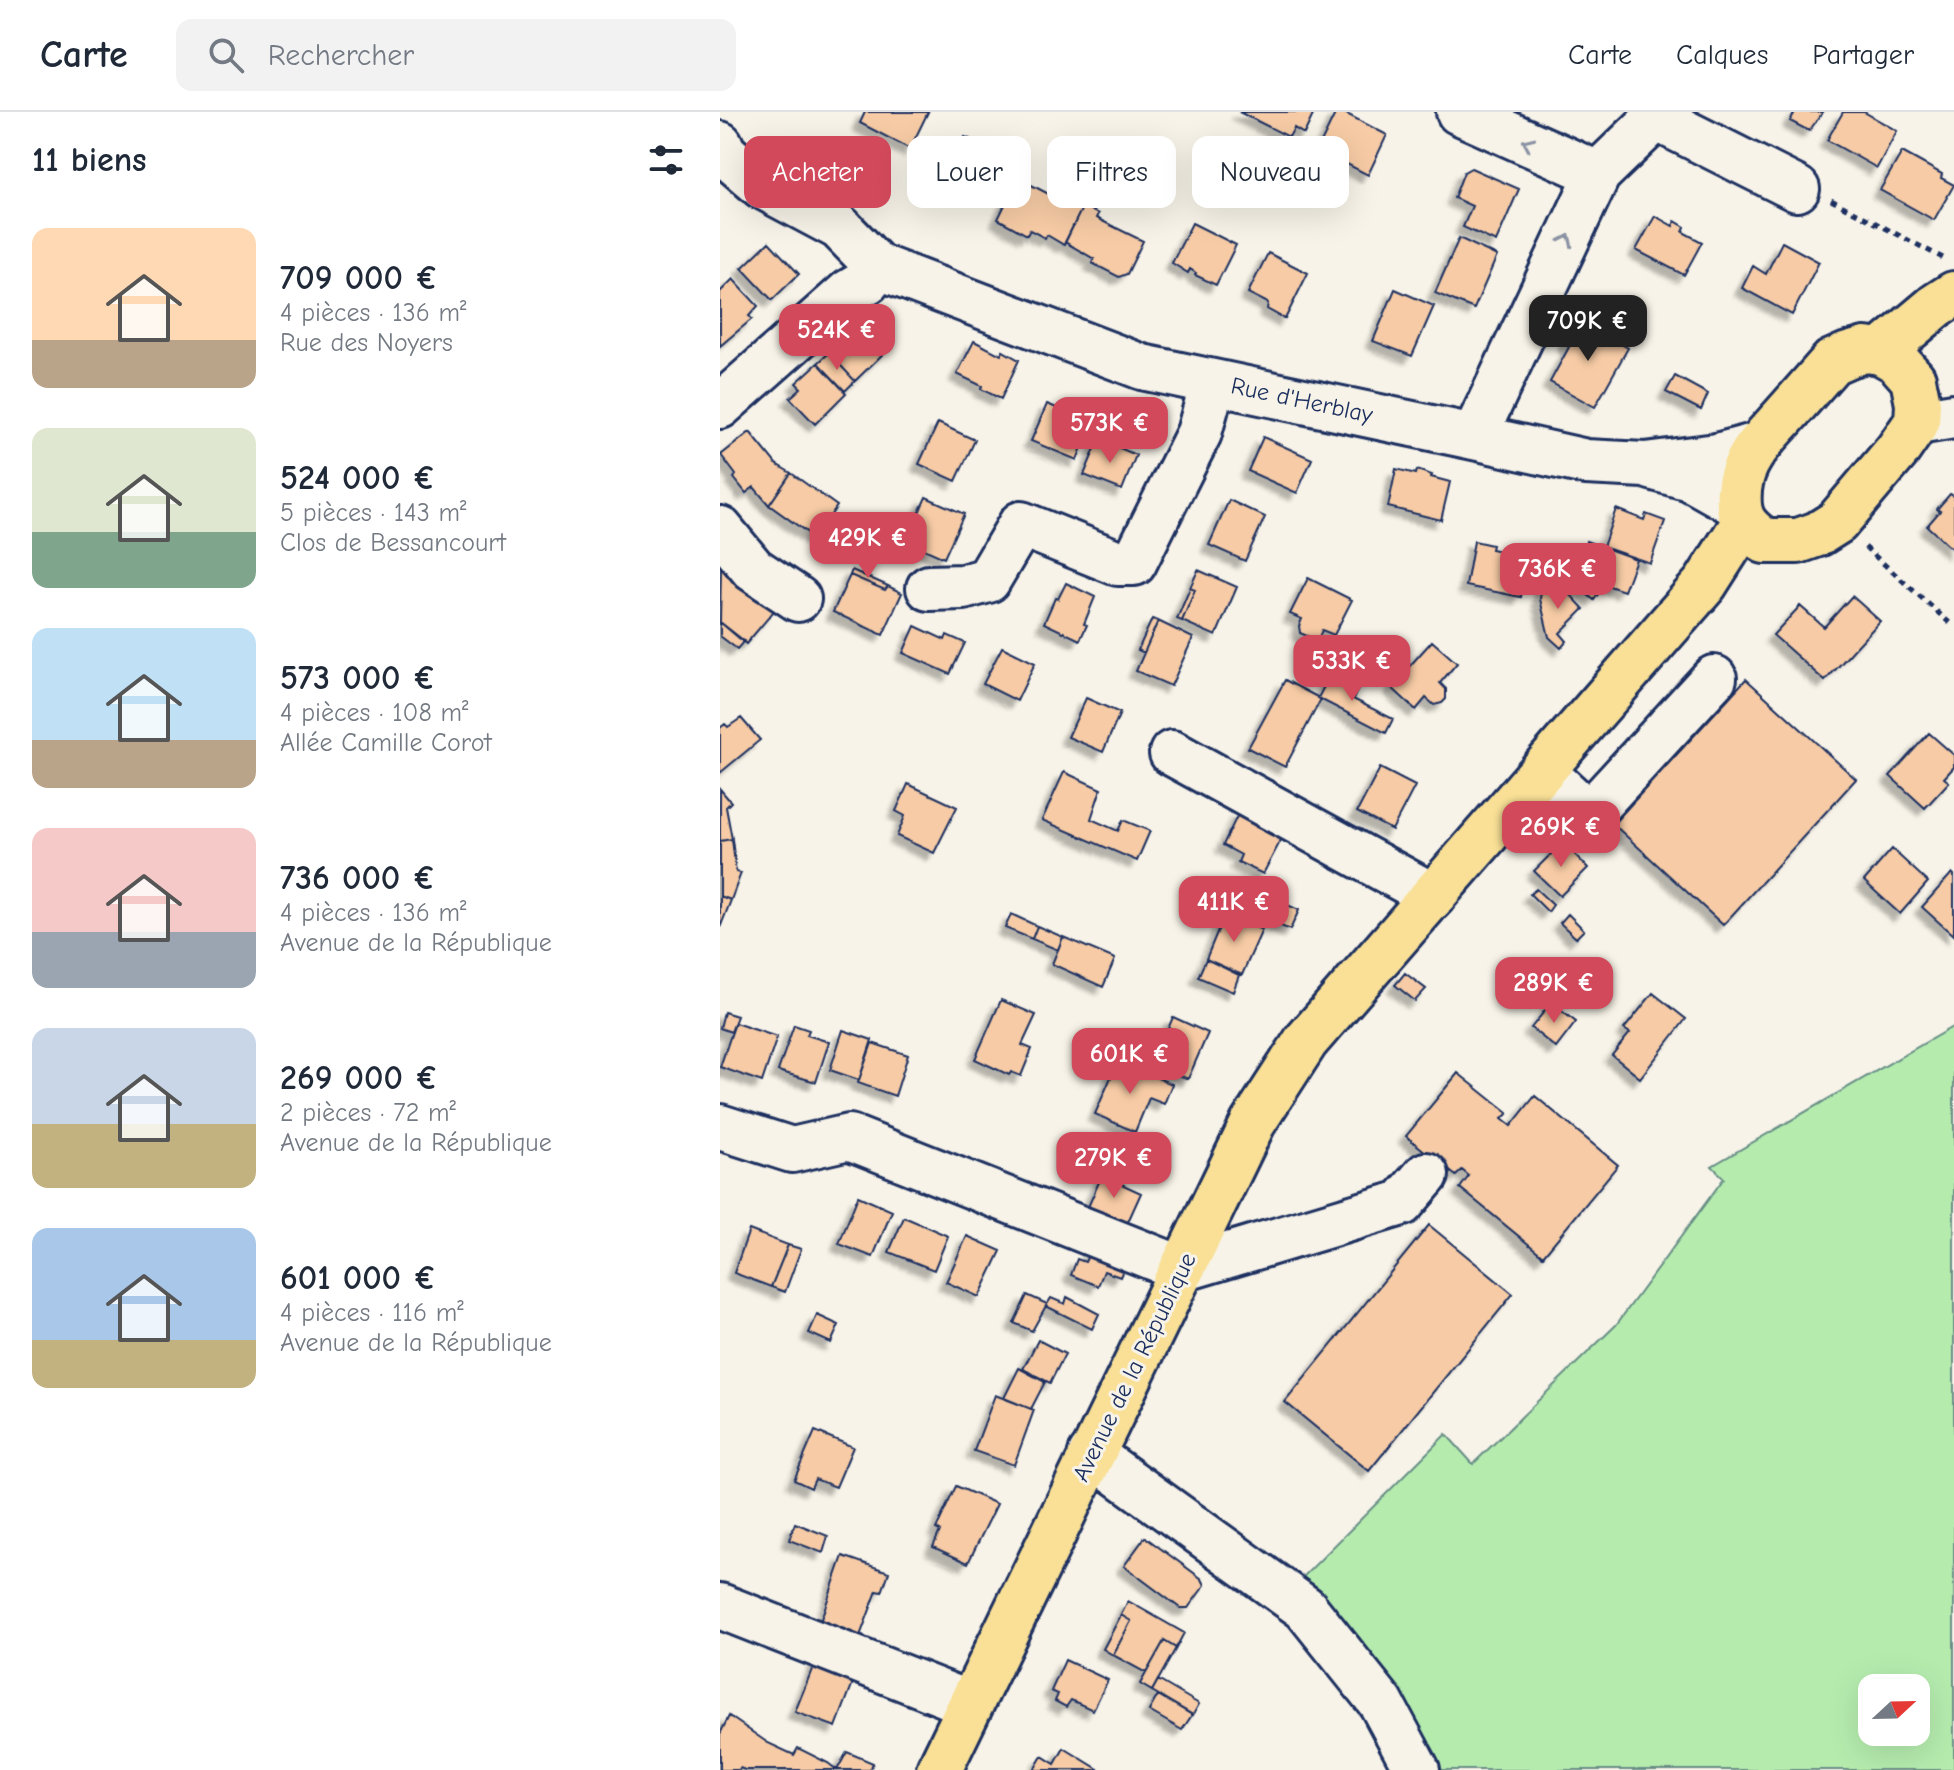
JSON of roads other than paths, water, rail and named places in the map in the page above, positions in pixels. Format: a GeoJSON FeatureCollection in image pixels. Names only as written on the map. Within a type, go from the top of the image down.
{"type":"FeatureCollection","features":[{"type":"Feature","properties":{"kind":"main road"},"geometry":{"type":"LineString","coordinates":[[1897,365],[1937,305],[1954,294]]}},
{"type":"Feature","properties":{"kind":"main road"},"geometry":{"type":"LineString","coordinates":[[1897,365],[1923,357],[1954,321]]}},
{"type":"Feature","properties":{"kind":"main road"},"geometry":{"type":"LineString","coordinates":[[1865,350],[1897,365],[1918,404],[1936,419],[1897,451],[1837,522],[1818,534],[1798,541],[1749,523],[1741,477],[1746,462],[1832,362],[1865,350]]}},
{"type":"Feature","properties":{"kind":"main road","name":"Avenue de la République"},"geometry":{"type":"LineString","coordinates":[[939,1770],[1253,1123],[1306,1041],[1705,584],[1749,523]]}},
{"type":"Feature","properties":{"kind":"street"},"geometry":{"type":"LineString","coordinates":[[1459,112],[1598,174]]}},
{"type":"Feature","properties":{"kind":"street"},"geometry":{"type":"LineString","coordinates":[[1474,437],[1598,174],[1656,118],[1797,189]]}},
{"type":"Feature","properties":{"kind":"street"},"geometry":{"type":"LineString","coordinates":[[720,144],[724,153],[762,186],[839,227],[877,266],[868,281],[849,292],[720,406]]}},
{"type":"Feature","properties":{"kind":"street","name":"Rue d'Herblay"},"geometry":{"type":"LineString","coordinates":[[877,266],[1142,367],[1586,462],[1645,465]]}},
{"type":"Feature","properties":{"kind":"street"},"geometry":{"type":"LineString","coordinates":[[929,588],[963,587],[988,580],[1021,524],[1118,563],[1134,563],[1199,433],[1213,382]]}},
{"type":"Feature","properties":{"kind":"street"},"geometry":{"type":"LineString","coordinates":[[1645,465],[1717,456],[1758,445]]}},
{"type":"Feature","properties":{"kind":"street"},"geometry":{"type":"LineString","coordinates":[[1645,465],[1690,478],[1749,523]]}},
{"type":"Feature","properties":{"kind":"street"},"geometry":{"type":"LineString","coordinates":[[720,529],[753,569],[798,599]]}},
{"type":"Feature","properties":{"kind":"street"},"geometry":{"type":"LineString","coordinates":[[1542,771],[1589,814],[1714,678]]}},
{"type":"Feature","properties":{"kind":"street"},"geometry":{"type":"LineString","coordinates":[[1172,753],[1433,896]]}},
{"type":"Feature","properties":{"kind":"street"},"geometry":{"type":"LineString","coordinates":[[720,1127],[792,1150],[849,1137],[1182,1269],[1402,1203],[1426,1175]]}},
{"type":"Feature","properties":{"kind":"street"},"geometry":{"type":"LineString","coordinates":[[1091,1454],[1305,1608],[1381,1703],[1417,1770]]}},
{"type":"Feature","properties":{"kind":"street"},"geometry":{"type":"LineString","coordinates":[[720,1606],[970,1704]]}}]}
